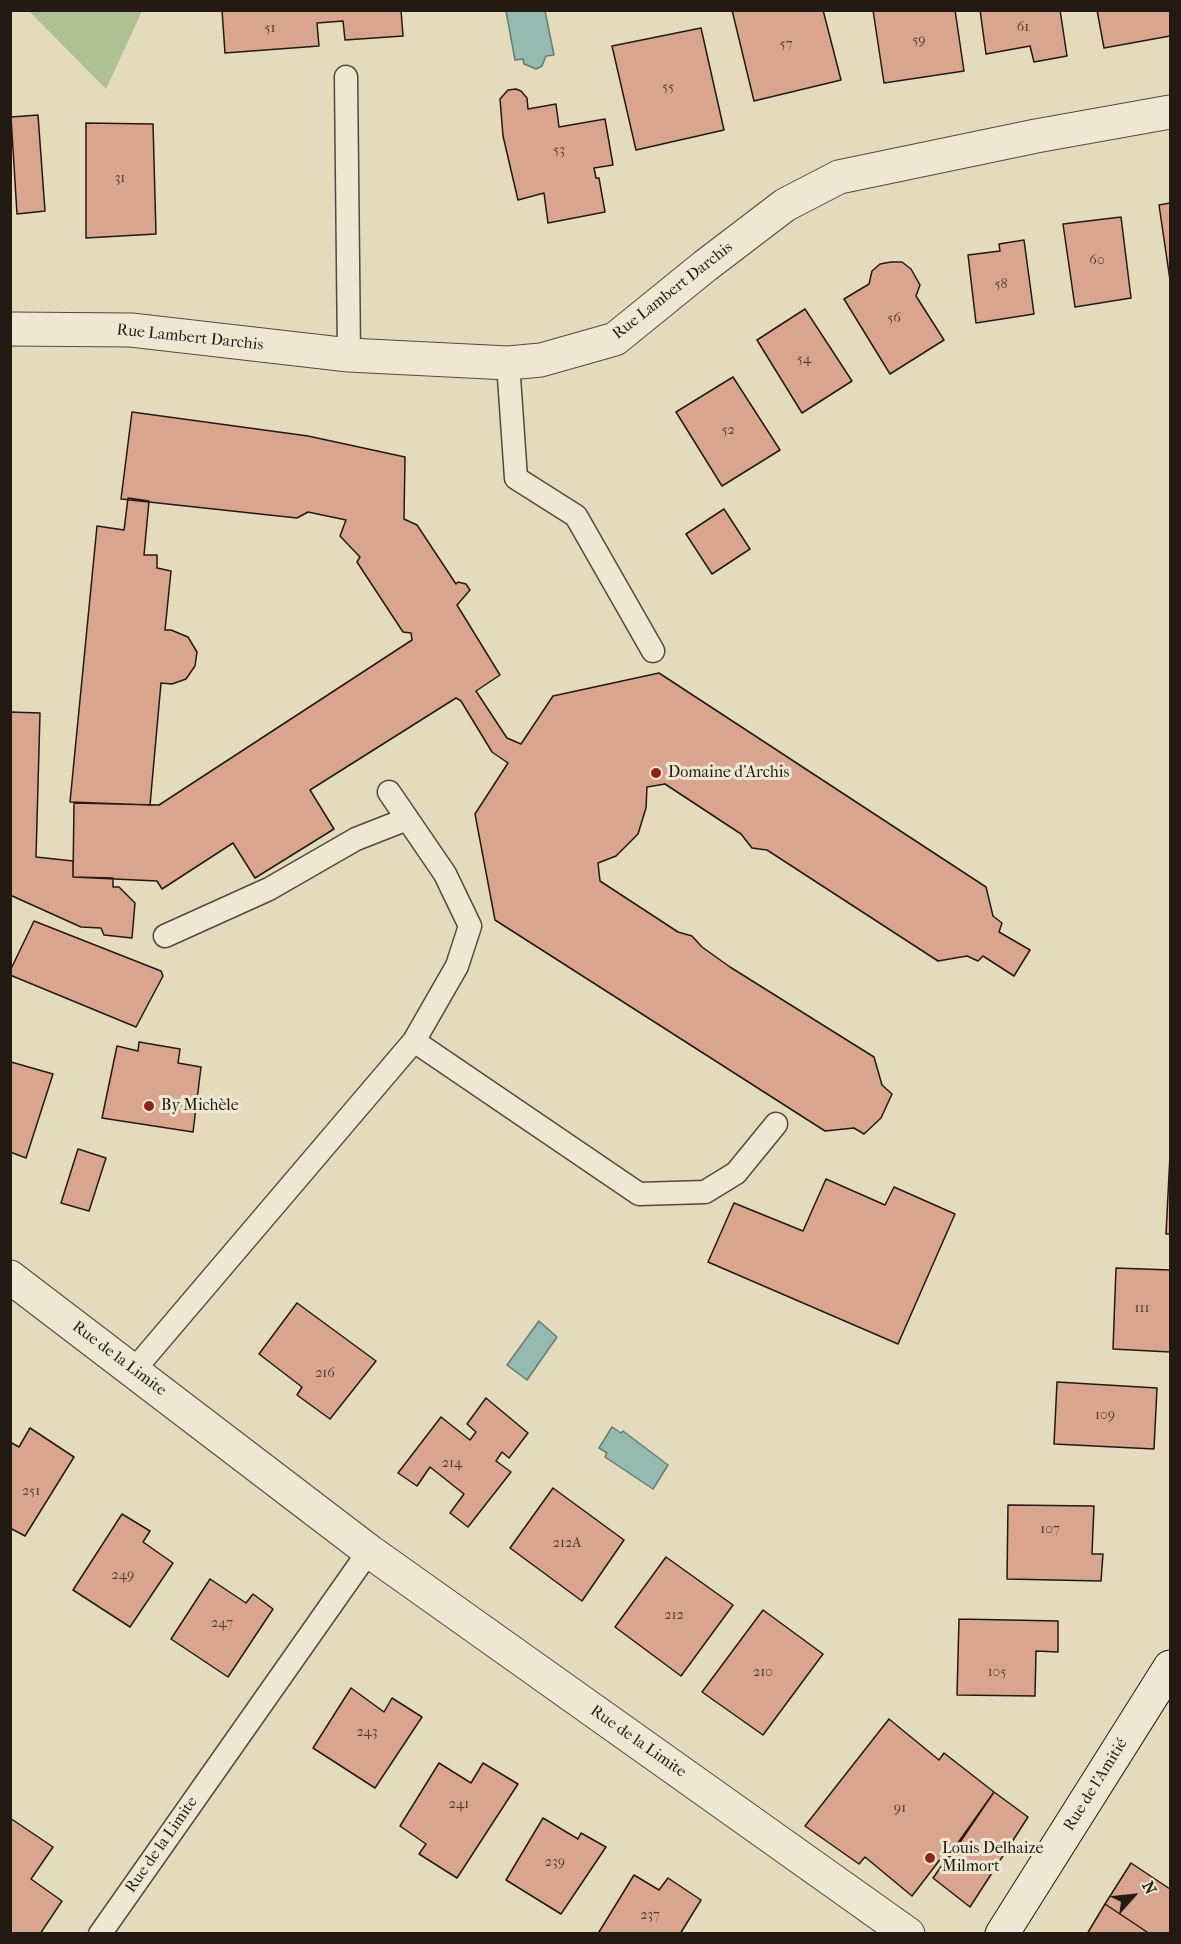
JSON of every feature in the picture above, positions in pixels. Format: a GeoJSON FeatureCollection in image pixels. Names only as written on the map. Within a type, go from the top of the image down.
{"type":"FeatureCollection","features":[{"type":"Feature","properties":{"kind":"street","name":"Rue Lambert Darchis"},"geometry":{"type":"LineString","coordinates":[[10,329],[131,330],[349,355],[508,363],[541,360],[615,339],[705,266],[786,205],[839,177],[1036,136],[1170,112]]}},
{"type":"Feature","properties":{"kind":"street","name":"Rue de la Limite"},"geometry":{"type":"LineString","coordinates":[[10,1277],[369,1551],[908,1934]]}},
{"type":"Feature","properties":{"kind":"street","name":"Rue de l'Amitié"},"geometry":{"type":"LineString","coordinates":[[1002,1934],[1170,1667]]}},
{"type":"Feature","properties":{"kind":"lane"},"geometry":{"type":"LineString","coordinates":[[346,77],[349,355]]}},
{"type":"Feature","properties":{"kind":"lane"},"geometry":{"type":"LineString","coordinates":[[508,363],[516,478],[576,516],[653,651]]}},
{"type":"Feature","properties":{"kind":"lane"},"geometry":{"type":"LineString","coordinates":[[134,1371],[414,1041],[457,966],[470,926],[445,874],[389,792]]}},
{"type":"Feature","properties":{"kind":"lane"},"geometry":{"type":"LineString","coordinates":[[165,936],[269,889],[356,839],[407,819]]}},
{"type":"Feature","properties":{"kind":"lane"},"geometry":{"type":"LineString","coordinates":[[414,1041],[639,1194],[705,1192],[736,1173],[776,1124]]}},
{"type":"Feature","properties":{"kind":"lane","name":"Rue de la Limite"},"geometry":{"type":"LineString","coordinates":[[100,1934],[369,1551]]}},
{"type":"Feature","properties":{"kind":"green space"},"geometry":{"type":"Polygon","coordinates":[[[29,11],[142,11],[106,89],[29,11]]]}},
{"type":"Feature","properties":{"kind":"water"},"geometry":{"type":"Polygon","coordinates":[[[506,11],[545,11],[554,55],[546,56],[542,66],[536,69],[524,64],[523,59],[515,60],[506,11]]]}},
{"type":"Feature","properties":{"kind":"water"},"geometry":{"type":"Polygon","coordinates":[[[539,1321],[557,1337],[527,1380],[507,1365],[539,1321]]]}},
{"type":"Feature","properties":{"kind":"water"},"geometry":{"type":"Polygon","coordinates":[[[612,1427],[621,1433],[623,1431],[668,1465],[653,1489],[605,1457],[607,1453],[599,1448],[612,1427]]]}},
{"type":"Feature","properties":{"kind":"building"},"geometry":{"type":"Polygon","coordinates":[[[222,10],[401,10],[403,36],[345,40],[343,21],[317,23],[319,46],[225,53],[222,10]]]}},
{"type":"Feature","properties":{"kind":"building"},"geometry":{"type":"Polygon","coordinates":[[[732,10],[823,10],[841,80],[754,101],[732,10]]]}},
{"type":"Feature","properties":{"kind":"building"},"geometry":{"type":"Polygon","coordinates":[[[873,10],[955,10],[964,71],[884,83],[873,10]]]}},
{"type":"Feature","properties":{"kind":"building"},"geometry":{"type":"Polygon","coordinates":[[[980,10],[1060,10],[1067,56],[1034,62],[1030,46],[986,54],[980,10]]]}},
{"type":"Feature","properties":{"kind":"building"},"geometry":{"type":"Polygon","coordinates":[[[1097,10],[1170,10],[1170,36],[1104,48],[1097,10]]]}},
{"type":"Feature","properties":{"kind":"building"},"geometry":{"type":"Polygon","coordinates":[[[701,28],[724,130],[636,150],[612,46],[701,28]]]}},
{"type":"Feature","properties":{"kind":"building"},"geometry":{"type":"Polygon","coordinates":[[[516,89],[527,98],[528,109],[556,104],[559,127],[605,119],[613,165],[594,168],[596,178],[599,178],[605,212],[548,223],[544,193],[518,200],[503,136],[500,99],[508,90],[516,89]]]}},
{"type":"Feature","properties":{"kind":"building"},"geometry":{"type":"Polygon","coordinates":[[[38,115],[45,211],[17,214],[11,117],[38,115]]]}},
{"type":"Feature","properties":{"kind":"building"},"geometry":{"type":"Polygon","coordinates":[[[86,123],[153,124],[156,234],[86,238],[86,123]]]}},
{"type":"Feature","properties":{"kind":"building"},"geometry":{"type":"Polygon","coordinates":[[[1170,203],[1170,280],[1159,205],[1170,203]]]}},
{"type":"Feature","properties":{"kind":"building"},"geometry":{"type":"Polygon","coordinates":[[[1121,217],[1131,298],[1075,307],[1063,224],[1121,217]]]}},
{"type":"Feature","properties":{"kind":"building"},"geometry":{"type":"Polygon","coordinates":[[[1024,240],[1034,314],[976,323],[968,255],[1000,251],[999,244],[1024,240]]]}},
{"type":"Feature","properties":{"kind":"building"},"geometry":{"type":"Polygon","coordinates":[[[902,262],[911,269],[920,285],[916,296],[944,340],[890,374],[844,299],[869,284],[872,271],[880,264],[902,262]]]}},
{"type":"Feature","properties":{"kind":"building"},"geometry":{"type":"Polygon","coordinates":[[[805,309],[852,381],[802,413],[757,340],[805,309]]]}},
{"type":"Feature","properties":{"kind":"building"},"geometry":{"type":"Polygon","coordinates":[[[733,377],[780,450],[722,486],[676,412],[733,377]]]}},
{"type":"Feature","properties":{"kind":"building","name":"Domaine d'Archis"},"geometry":{"type":"Polygon","coordinates":[[[132,412],[308,436],[405,457],[404,519],[417,525],[456,584],[458,582],[466,584],[470,590],[457,605],[500,675],[476,691],[507,738],[521,744],[553,696],[659,673],[986,887],[993,916],[1002,923],[999,932],[1030,950],[1014,976],[983,956],[978,961],[967,956],[938,961],[767,850],[752,848],[741,834],[665,784],[647,787],[646,808],[638,834],[616,856],[598,863],[600,881],[678,932],[692,936],[702,947],[730,967],[874,1057],[882,1085],[892,1094],[881,1118],[864,1134],[854,1128],[825,1131],[495,920],[475,814],[508,763],[492,752],[461,701],[456,698],[310,790],[334,829],[255,878],[233,843],[162,889],[157,881],[73,877],[74,803],[159,805],[412,640],[411,633],[403,632],[357,562],[360,557],[340,536],[346,520],[308,512],[297,518],[121,499],[132,412]]]}},
{"type":"Feature","properties":{"kind":"building"},"geometry":{"type":"Polygon","coordinates":[[[128,498],[149,501],[144,555],[157,555],[157,568],[171,571],[165,630],[188,637],[197,652],[195,666],[186,679],[172,684],[161,683],[150,805],[70,802],[97,526],[124,530],[128,498]]]}},
{"type":"Feature","properties":{"kind":"building"},"geometry":{"type":"Polygon","coordinates":[[[724,509],[750,549],[712,574],[686,534],[724,509]]]}},
{"type":"Feature","properties":{"kind":"building"},"geometry":{"type":"Polygon","coordinates":[[[10,712],[40,713],[36,857],[73,861],[73,877],[113,878],[113,887],[119,887],[135,903],[132,938],[104,935],[101,928],[81,927],[10,895],[10,712]]]}},
{"type":"Feature","properties":{"kind":"building"},"geometry":{"type":"Polygon","coordinates":[[[34,921],[161,971],[163,976],[136,1027],[10,975],[34,921]]]}},
{"type":"Feature","properties":{"kind":"building"},"geometry":{"type":"Polygon","coordinates":[[[139,1042],[180,1049],[178,1063],[201,1067],[193,1132],[102,1118],[117,1046],[138,1051],[139,1042]]]}},
{"type":"Feature","properties":{"kind":"building"},"geometry":{"type":"Polygon","coordinates":[[[11,1062],[53,1074],[26,1158],[10,1152],[11,1062]]]}},
{"type":"Feature","properties":{"kind":"building"},"geometry":{"type":"Polygon","coordinates":[[[78,1149],[106,1158],[89,1211],[61,1203],[78,1149]]]}},
{"type":"Feature","properties":{"kind":"building"},"geometry":{"type":"Polygon","coordinates":[[[1170,1155],[1170,1234],[1166,1234],[1170,1155]]]}},
{"type":"Feature","properties":{"kind":"building"},"geometry":{"type":"Polygon","coordinates":[[[826,1179],[885,1205],[894,1187],[955,1214],[898,1344],[708,1262],[734,1203],[803,1231],[826,1179]]]}},
{"type":"Feature","properties":{"kind":"building"},"geometry":{"type":"Polygon","coordinates":[[[1116,1268],[1170,1270],[1170,1352],[1113,1349],[1116,1268]]]}},
{"type":"Feature","properties":{"kind":"building"},"geometry":{"type":"Polygon","coordinates":[[[297,1303],[376,1361],[330,1419],[297,1395],[302,1387],[259,1354],[297,1303]]]}},
{"type":"Feature","properties":{"kind":"building"},"geometry":{"type":"Polygon","coordinates":[[[1057,1382],[1157,1388],[1154,1449],[1054,1444],[1057,1382]]]}},
{"type":"Feature","properties":{"kind":"building"},"geometry":{"type":"Polygon","coordinates":[[[486,1398],[528,1433],[509,1458],[502,1452],[496,1461],[511,1472],[468,1527],[450,1513],[464,1494],[430,1467],[417,1486],[398,1473],[441,1417],[470,1440],[476,1432],[467,1424],[486,1398]]]}},
{"type":"Feature","properties":{"kind":"building"},"geometry":{"type":"Polygon","coordinates":[[[30,1428],[74,1457],[25,1536],[10,1528],[10,1442],[19,1447],[30,1428]]]}},
{"type":"Feature","properties":{"kind":"building"},"geometry":{"type":"Polygon","coordinates":[[[553,1488],[624,1540],[582,1601],[510,1548],[553,1488]]]}},
{"type":"Feature","properties":{"kind":"building"},"geometry":{"type":"Polygon","coordinates":[[[1008,1505],[1094,1506],[1092,1554],[1103,1554],[1101,1581],[1007,1579],[1008,1505]]]}},
{"type":"Feature","properties":{"kind":"building"},"geometry":{"type":"Polygon","coordinates":[[[122,1514],[150,1531],[143,1542],[173,1563],[130,1627],[73,1590],[122,1514]]]}},
{"type":"Feature","properties":{"kind":"building"},"geometry":{"type":"Polygon","coordinates":[[[666,1557],[733,1605],[681,1676],[615,1627],[666,1557]]]}},
{"type":"Feature","properties":{"kind":"building"},"geometry":{"type":"Polygon","coordinates":[[[210,1579],[246,1603],[253,1594],[273,1609],[228,1677],[171,1639],[210,1579]]]}},
{"type":"Feature","properties":{"kind":"building"},"geometry":{"type":"Polygon","coordinates":[[[763,1610],[823,1654],[763,1735],[702,1692],[763,1610]]]}},
{"type":"Feature","properties":{"kind":"building"},"geometry":{"type":"Polygon","coordinates":[[[959,1619],[1058,1621],[1058,1652],[1036,1651],[1035,1696],[957,1695],[959,1619]]]}},
{"type":"Feature","properties":{"kind":"building"},"geometry":{"type":"Polygon","coordinates":[[[351,1688],[384,1712],[392,1698],[422,1717],[375,1788],[313,1748],[351,1688]]]}},
{"type":"Feature","properties":{"kind":"building"},"geometry":{"type":"Polygon","coordinates":[[[889,1719],[939,1760],[944,1753],[994,1792],[948,1860],[942,1857],[912,1896],[865,1857],[859,1864],[805,1826],[889,1719]]]}},
{"type":"Feature","properties":{"kind":"building"},"geometry":{"type":"Polygon","coordinates":[[[439,1763],[471,1783],[483,1763],[518,1784],[457,1878],[419,1854],[426,1844],[400,1826],[439,1763]]]}},
{"type":"Feature","properties":{"kind":"building"},"geometry":{"type":"Polygon","coordinates":[[[994,1792],[1028,1817],[970,1907],[933,1878],[994,1792]]]}},
{"type":"Feature","properties":{"kind":"building"},"geometry":{"type":"Polygon","coordinates":[[[10,1818],[53,1847],[31,1879],[62,1901],[40,1934],[10,1934],[10,1818]]]}},
{"type":"Feature","properties":{"kind":"building"},"geometry":{"type":"Polygon","coordinates":[[[543,1818],[578,1839],[581,1833],[606,1847],[561,1914],[506,1880],[543,1818]]]}},
{"type":"Feature","properties":{"kind":"building"},"geometry":{"type":"Polygon","coordinates":[[[1131,1863],[1170,1889],[1170,1934],[1150,1934],[1105,1904],[1131,1863]]]}},
{"type":"Feature","properties":{"kind":"building"},"geometry":{"type":"Polygon","coordinates":[[[634,1875],[659,1890],[668,1878],[701,1900],[680,1934],[602,1934],[599,1932],[634,1875]]]}},
{"type":"Feature","properties":{"kind":"building"},"geometry":{"type":"Polygon","coordinates":[[[1105,1904],[1150,1934],[1087,1934],[1105,1904]]]}},
{"type":"Feature","properties":{"kind":"place","name":"Domaine d'Archis"},"geometry":{"type":"Point","coordinates":[656,773]}},
{"type":"Feature","properties":{"kind":"place","name":"By Michèle"},"geometry":{"type":"Point","coordinates":[149,1106]}},
{"type":"Feature","properties":{"kind":"place","name":"Louis Delhaize Milmort"},"geometry":{"type":"Point","coordinates":[930,1858]}}]}
